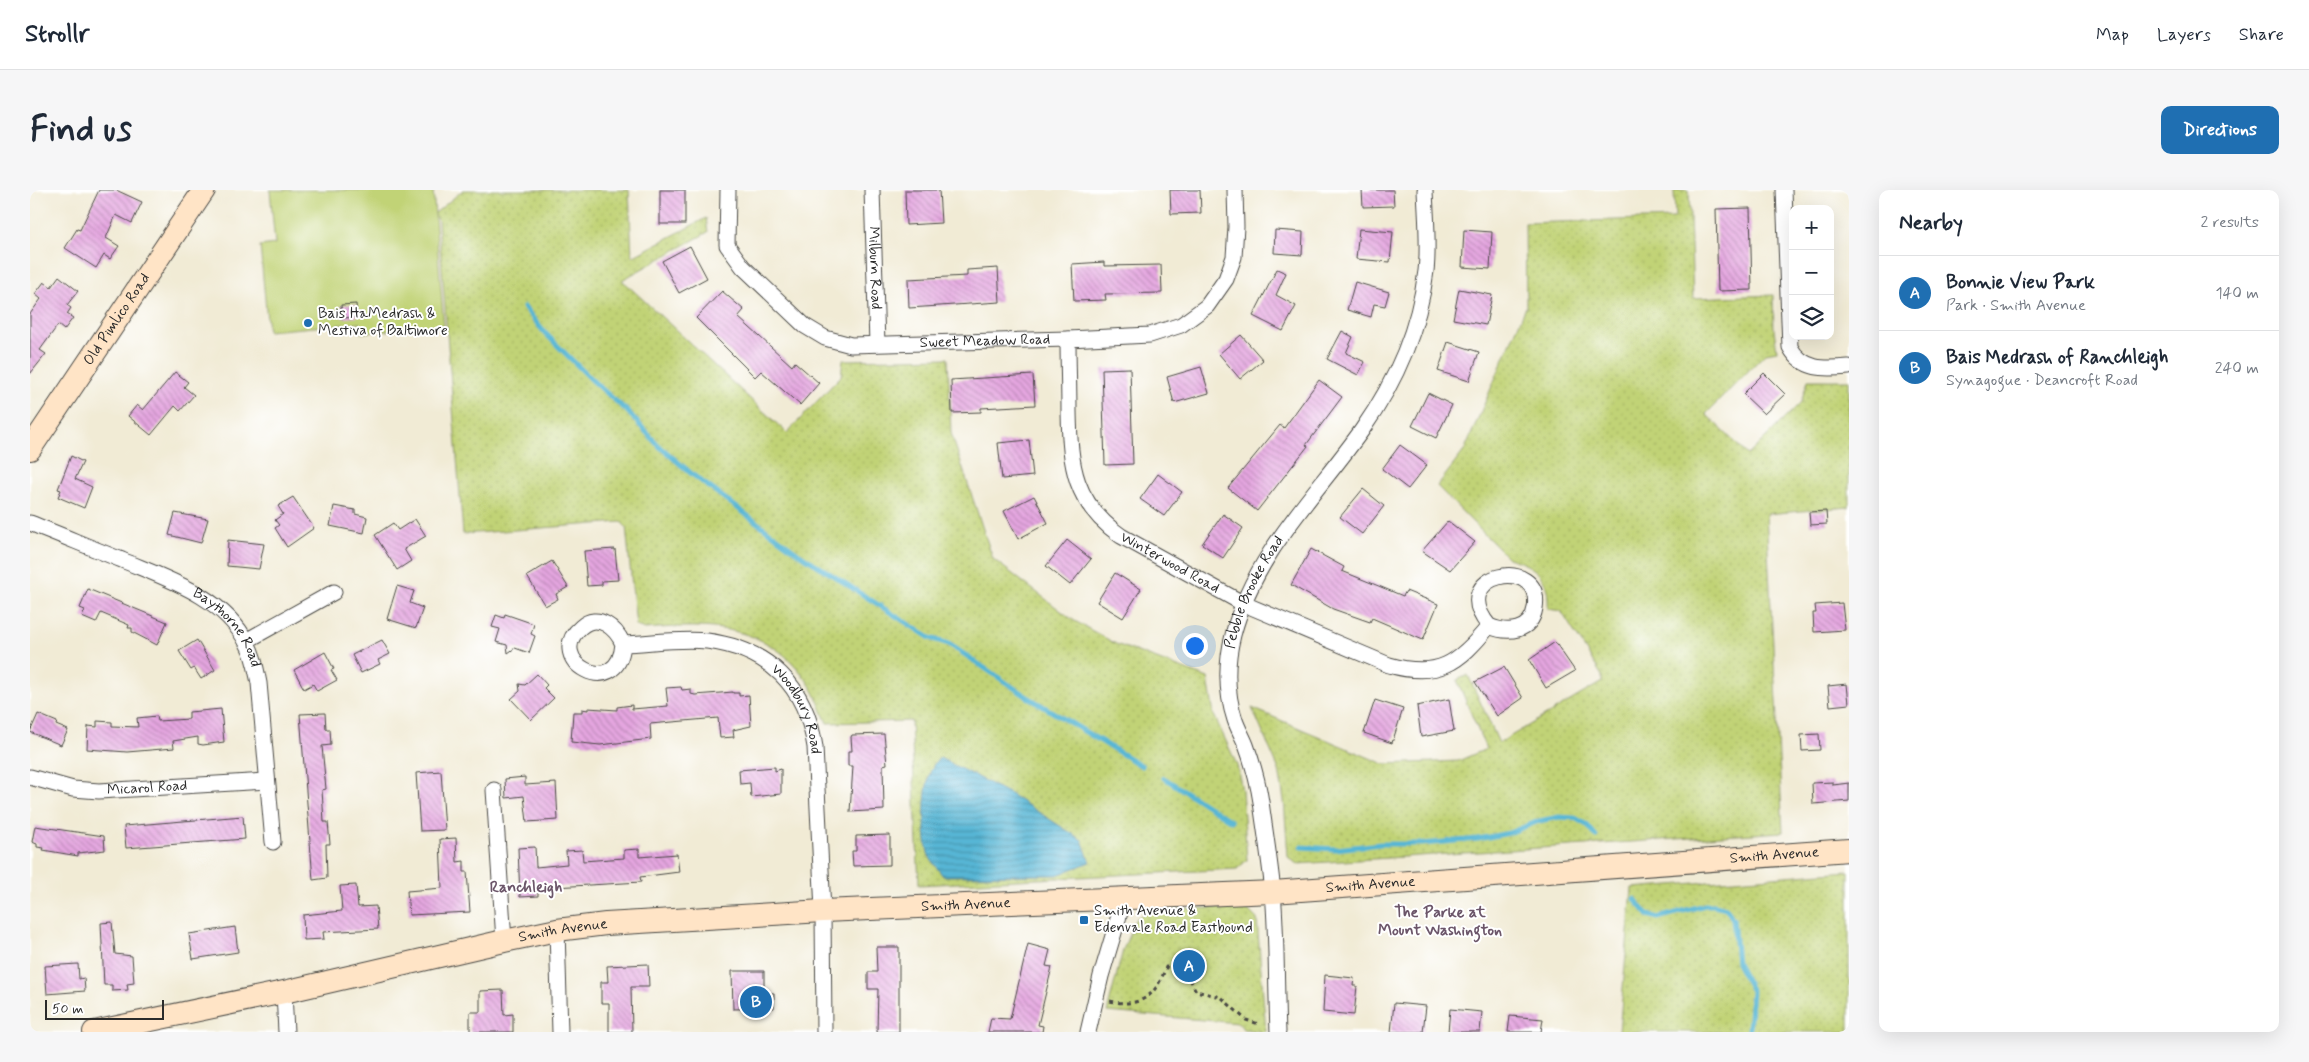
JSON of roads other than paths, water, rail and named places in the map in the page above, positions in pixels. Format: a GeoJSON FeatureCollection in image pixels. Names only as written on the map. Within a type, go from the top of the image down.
{"type":"FeatureCollection","features":[{"type":"Feature","properties":{"kind":"main road","name":"Old Pimlico Road"},"geometry":{"type":"LineString","coordinates":[[30,449],[204,190]]}},
{"type":"Feature","properties":{"kind":"main road","name":"Smith Avenue"},"geometry":{"type":"LineString","coordinates":[[94,1032],[284,992],[557,930],[664,919],[1273,892],[1849,850]]}},
{"type":"Feature","properties":{"kind":"street","name":"Sweet Meadow Road"},"geometry":{"type":"LineString","coordinates":[[728,190],[727,245],[743,267],[806,326],[825,338],[851,345],[1150,335],[1181,325],[1207,306],[1226,279],[1234,257],[1236,226],[1235,190]]}},
{"type":"Feature","properties":{"kind":"street","name":"Milburn Road"},"geometry":{"type":"LineString","coordinates":[[872,190],[877,344]]}},
{"type":"Feature","properties":{"kind":"street","name":"Pebble Brooke Road"},"geometry":{"type":"LineString","coordinates":[[1278,1032],[1273,892],[1258,785],[1245,744],[1235,721],[1230,699],[1228,659],[1244,604],[1273,547],[1291,520],[1362,430],[1382,399],[1399,366],[1412,332],[1425,278],[1427,239],[1425,190]]}},
{"type":"Feature","properties":{"kind":"street"},"geometry":{"type":"LineString","coordinates":[[1784,190],[1790,347],[1801,362],[1810,366],[1822,369],[1849,368]]}},
{"type":"Feature","properties":{"kind":"street","name":"Winterwood Road"},"geometry":{"type":"LineString","coordinates":[[1068,339],[1070,450],[1074,475],[1082,494],[1105,525],[1121,536],[1244,604],[1389,666],[1405,670],[1425,671],[1441,668],[1454,662],[1470,649],[1489,626]]}},
{"type":"Feature","properties":{"kind":"street","name":"Baythorne Road"},"geometry":{"type":"LineString","coordinates":[[30,523],[177,583],[201,596],[222,612],[246,641],[254,659],[259,683],[272,842]]}},
{"type":"Feature","properties":{"kind":"street"},"geometry":{"type":"LineString","coordinates":[[246,641],[334,592]]}},
{"type":"Feature","properties":{"kind":"street","name":"Woodbury Road"},"geometry":{"type":"LineString","coordinates":[[623,644],[686,641],[722,644],[748,651],[766,662],[786,679],[800,699],[811,723],[815,747],[824,911],[824,1032]]}},
{"type":"Feature","properties":{"kind":"street","name":"Micarol Road"},"geometry":{"type":"LineString","coordinates":[[30,777],[73,789],[99,792],[267,781]]}},
{"type":"Feature","properties":{"kind":"street"},"geometry":{"type":"LineString","coordinates":[[494,790],[504,941]]}},
{"type":"Feature","properties":{"kind":"street"},"geometry":{"type":"LineString","coordinates":[[1088,1032],[1095,998],[1124,899]]}},
{"type":"Feature","properties":{"kind":"street"},"geometry":{"type":"LineString","coordinates":[[557,930],[560,1032]]}},
{"type":"Feature","properties":{"kind":"street"},"geometry":{"type":"LineString","coordinates":[[284,992],[286,1032]]}},
{"type":"Feature","properties":{"kind":"water"},"geometry":{"type":"Polygon","coordinates":[[[940,758],[1012,795],[1082,840],[1090,862],[1057,875],[943,876],[932,862],[928,853],[925,831],[925,802],[929,775],[940,758]]]}},
{"type":"Feature","properties":{"kind":"waterway"},"geometry":{"type":"LineString","coordinates":[[524,307],[544,332],[593,381],[627,411],[658,445],[693,475],[798,553],[930,638],[949,644],[1026,696],[1142,766]]}},
{"type":"Feature","properties":{"kind":"waterway"},"geometry":{"type":"LineString","coordinates":[[1164,778],[1231,821]]}},
{"type":"Feature","properties":{"kind":"waterway"},"geometry":{"type":"LineString","coordinates":[[1301,847],[1336,849],[1380,844],[1422,844],[1478,839],[1509,833],[1539,821],[1559,817],[1575,818],[1587,825],[1596,836]]}},
{"type":"Feature","properties":{"kind":"waterway"},"geometry":{"type":"LineString","coordinates":[[1635,899],[1648,915],[1658,918],[1705,905],[1726,908],[1733,919],[1737,963],[1752,991],[1749,1032]]}},
{"type":"Feature","properties":{"kind":"place","name":"Bais HaMedrash & Mestiva of Baltimore"},"geometry":{"type":"Point","coordinates":[308,323]}},
{"type":"Feature","properties":{"kind":"place","name":"Smith Avenue & Edenvale Road Eastbound"},"geometry":{"type":"Point","coordinates":[1084,920]}},
{"type":"Feature","properties":{"kind":"place","name":"Bonnie View Park"},"geometry":{"type":"Point","coordinates":[1189,966]}},
{"type":"Feature","properties":{"kind":"place","name":"Bais Medrash of Ranchleigh"},"geometry":{"type":"Point","coordinates":[756,1002]}},
{"type":"Feature","properties":{"kind":"district","name":"Ranchleigh"},"geometry":{"type":"Point","coordinates":[526,887]}},
{"type":"Feature","properties":{"kind":"district","name":"The Parke at Mount Washington"},"geometry":{"type":"Point","coordinates":[1440,921]}}]}
